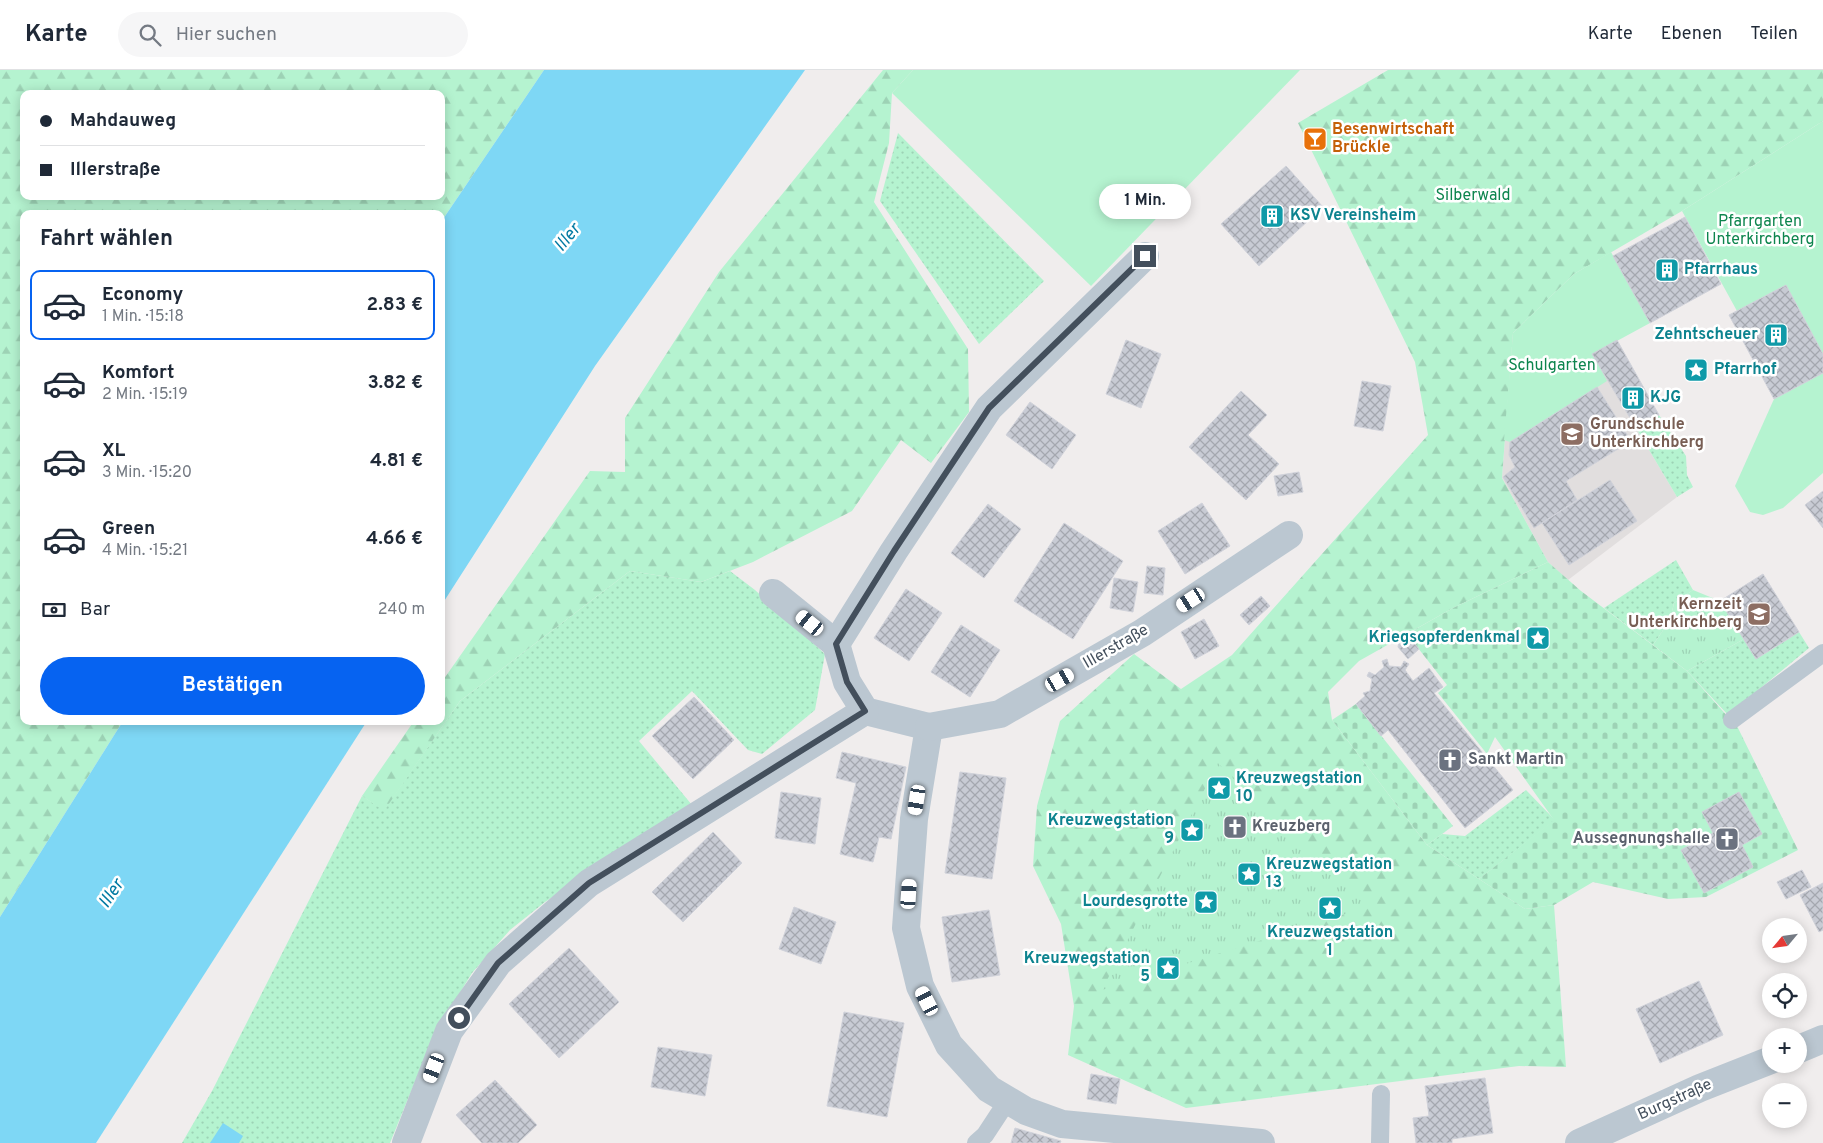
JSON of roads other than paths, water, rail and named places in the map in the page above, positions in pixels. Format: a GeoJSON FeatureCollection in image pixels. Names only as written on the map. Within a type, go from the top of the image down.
{"type":"FeatureCollection","features":[{"type":"Feature","properties":{"kind":"street"},"geometry":{"type":"LineString","coordinates":[[836,644],[894,551],[989,408],[1145,256]]}},
{"type":"Feature","properties":{"kind":"street","name":"Illerstraße"},"geometry":{"type":"LineString","coordinates":[[865,711],[929,727],[1000,714],[1142,633],[1289,535]]}},
{"type":"Feature","properties":{"kind":"street"},"geometry":{"type":"LineString","coordinates":[[406,1143],[449,1031],[498,963],[589,883],[865,711],[847,682],[836,644],[773,593]]}},
{"type":"Feature","properties":{"kind":"street"},"geometry":{"type":"LineString","coordinates":[[929,727],[914,818],[906,928],[920,986],[949,1045],[989,1089],[1026,1111],[1062,1124],[1261,1143]]}},
{"type":"Feature","properties":{"kind":"street"},"geometry":{"type":"LineString","coordinates":[[1807,1046],[1823,1039]]}},
{"type":"Feature","properties":{"kind":"street","name":"Burgstraße"},"geometry":{"type":"LineString","coordinates":[[1579,1143],[1700,1088],[1762,1064]]}},
{"type":"Feature","properties":{"kind":"lane"},"geometry":{"type":"LineString","coordinates":[[1732,720],[1823,653]]}},
{"type":"Feature","properties":{"kind":"lane"},"geometry":{"type":"LineString","coordinates":[[1380,1094],[1380,1143]]}},
{"type":"Feature","properties":{"kind":"lane"},"geometry":{"type":"LineString","coordinates":[[976,1143],[985,1135],[1008,1100]]}},
{"type":"Feature","properties":{"kind":"water","name":"Iller"},"geometry":{"type":"Polygon","coordinates":[[[544,70],[805,70],[595,366],[445,600],[445,216],[544,70]]]}},
{"type":"Feature","properties":{"kind":"water","name":"Iller"},"geometry":{"type":"Polygon","coordinates":[[[120,725],[364,725],[96,1143],[0,1143],[0,917],[120,725]]]}},
{"type":"Feature","properties":{"kind":"water"},"geometry":{"type":"Polygon","coordinates":[[[223,1123],[243,1136],[239,1143],[210,1143],[223,1123]]]}},
{"type":"Feature","properties":{"kind":"place","name":"Besenwirtschaft Brückle"},"geometry":{"type":"Point","coordinates":[1315,139]}},
{"type":"Feature","properties":{"kind":"place","name":"KSV Vereinsheim"},"geometry":{"type":"Point","coordinates":[1272,216]}},
{"type":"Feature","properties":{"kind":"place","name":"Pfarrhaus"},"geometry":{"type":"Point","coordinates":[1667,270]}},
{"type":"Feature","properties":{"kind":"place","name":"Zehntscheuer"},"geometry":{"type":"Point","coordinates":[1776,335]}},
{"type":"Feature","properties":{"kind":"place","name":"Pfarrhof"},"geometry":{"type":"Point","coordinates":[1696,370]}},
{"type":"Feature","properties":{"kind":"place","name":"KJG"},"geometry":{"type":"Point","coordinates":[1633,398]}},
{"type":"Feature","properties":{"kind":"place","name":"Grundschule Unterkirchberg"},"geometry":{"type":"Point","coordinates":[1572,434]}},
{"type":"Feature","properties":{"kind":"place","name":"Kernzeit Unterkirchberg"},"geometry":{"type":"Point","coordinates":[1759,614]}},
{"type":"Feature","properties":{"kind":"place","name":"Kriegsopferdenkmal"},"geometry":{"type":"Point","coordinates":[1538,638]}},
{"type":"Feature","properties":{"kind":"place","name":"Sankt Martin"},"geometry":{"type":"Point","coordinates":[1450,760]}},
{"type":"Feature","properties":{"kind":"place","name":"Kreuzwegstation 10"},"geometry":{"type":"Point","coordinates":[1219,788]}},
{"type":"Feature","properties":{"kind":"place","name":"Kreuzberg"},"geometry":{"type":"Point","coordinates":[1235,827]}},
{"type":"Feature","properties":{"kind":"place","name":"Kreuzwegstation 9"},"geometry":{"type":"Point","coordinates":[1192,830]}},
{"type":"Feature","properties":{"kind":"place","name":"Aussegnungshalle"},"geometry":{"type":"Point","coordinates":[1727,839]}},
{"type":"Feature","properties":{"kind":"place","name":"Kreuzwegstation 13"},"geometry":{"type":"Point","coordinates":[1249,874]}},
{"type":"Feature","properties":{"kind":"place","name":"Lourdesgrotte"},"geometry":{"type":"Point","coordinates":[1206,902]}},
{"type":"Feature","properties":{"kind":"place","name":"Kreuzwegstation 1"},"geometry":{"type":"Point","coordinates":[1330,908]}},
{"type":"Feature","properties":{"kind":"place","name":"Kreuzwegstation 5"},"geometry":{"type":"Point","coordinates":[1168,968]}},
{"type":"Feature","properties":{"kind":"park label","name":"Silberwald"},"geometry":{"type":"Point","coordinates":[1473,196]}},
{"type":"Feature","properties":{"kind":"park label","name":"Pfarrgarten Unterkirchberg"},"geometry":{"type":"Point","coordinates":[1760,231]}},
{"type":"Feature","properties":{"kind":"park label","name":"Schulgarten"},"geometry":{"type":"Point","coordinates":[1552,366]}}]}
